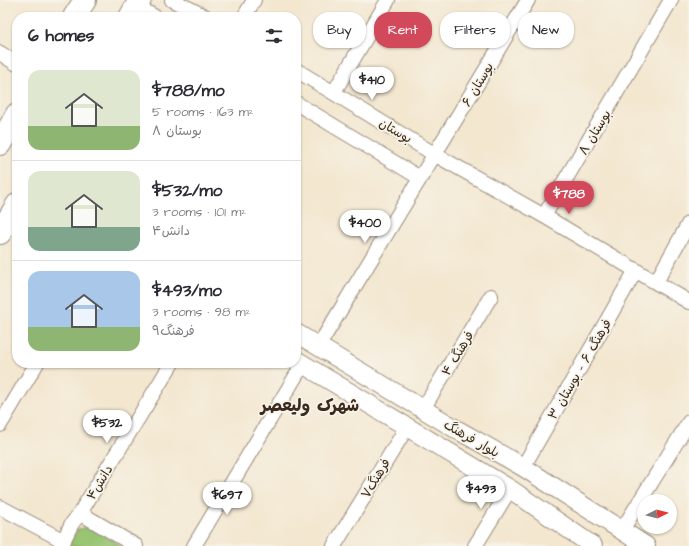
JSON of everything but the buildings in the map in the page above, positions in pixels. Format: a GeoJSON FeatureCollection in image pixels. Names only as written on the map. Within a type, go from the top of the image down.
{"type":"FeatureCollection","features":[{"type":"Feature","properties":{"kind":"main road"},"geometry":{"type":"LineString","coordinates":[[0,144],[12,123]]}},
{"type":"Feature","properties":{"kind":"main road"},"geometry":{"type":"LineString","coordinates":[[0,233],[12,213]]}},
{"type":"Feature","properties":{"kind":"street"},"geometry":{"type":"LineString","coordinates":[[172,0],[196,12]]}},
{"type":"Feature","properties":{"kind":"street"},"geometry":{"type":"LineString","coordinates":[[247,12],[254,0]]}},
{"type":"Feature","properties":{"kind":"street"},"geometry":{"type":"LineString","coordinates":[[334,92],[388,0]]}},
{"type":"Feature","properties":{"kind":"street","name":"بوستان ۶"},"geometry":{"type":"LineString","coordinates":[[318,347],[528,0]]}},
{"type":"Feature","properties":{"kind":"street","name":"بوستان ۸"},"geometry":{"type":"LineString","coordinates":[[544,216],[671,0]]}},
{"type":"Feature","properties":{"kind":"street"},"geometry":{"type":"LineString","coordinates":[[0,53],[12,61]]}},
{"type":"Feature","properties":{"kind":"street","name":"بوستان"},"geometry":{"type":"LineString","coordinates":[[301,73],[434,154],[544,216],[689,302]]}},
{"type":"Feature","properties":{"kind":"street"},"geometry":{"type":"LineString","coordinates":[[301,106],[420,178]]}},
{"type":"Feature","properties":{"kind":"street"},"geometry":{"type":"LineString","coordinates":[[656,282],[689,223]]}},
{"type":"Feature","properties":{"kind":"street"},"geometry":{"type":"LineString","coordinates":[[0,233],[12,225]]}},
{"type":"Feature","properties":{"kind":"street","name":"فرهنگ ۶ - بوستان ۳"},"geometry":{"type":"LineString","coordinates":[[523,467],[636,270]]}},
{"type":"Feature","properties":{"kind":"street","name":"فرهنگ ۴"},"geometry":{"type":"LineString","coordinates":[[423,409],[491,296]]}},
{"type":"Feature","properties":{"kind":"street","name":"بلوار فرهنگ"},"geometry":{"type":"LineString","coordinates":[[301,336],[456,429],[523,467],[646,546]]}},
{"type":"Feature","properties":{"kind":"street","name":"بلوار فرهنگ"},"geometry":{"type":"LineString","coordinates":[[301,363],[510,488],[593,546]]}},
{"type":"Feature","properties":{"kind":"street"},"geometry":{"type":"LineString","coordinates":[[0,425],[34,368]]}},
{"type":"Feature","properties":{"kind":"street","name":"دانش۴"},"geometry":{"type":"LineString","coordinates":[[63,544],[71,525],[80,513],[169,368]]}},
{"type":"Feature","properties":{"kind":"street"},"geometry":{"type":"LineString","coordinates":[[194,546],[238,474],[297,368]]}},
{"type":"Feature","properties":{"kind":"street"},"geometry":{"type":"LineString","coordinates":[[622,530],[689,422]]}},
{"type":"Feature","properties":{"kind":"street","name":"فرهنگ۷"},"geometry":{"type":"LineString","coordinates":[[334,546],[407,427]]}},
{"type":"Feature","properties":{"kind":"street"},"geometry":{"type":"LineString","coordinates":[[445,450],[456,429]]}},
{"type":"Feature","properties":{"kind":"street"},"geometry":{"type":"LineString","coordinates":[[475,546],[510,488]]}},
{"type":"Feature","properties":{"kind":"street"},"geometry":{"type":"LineString","coordinates":[[0,507],[63,544]]}},
{"type":"Feature","properties":{"kind":"street"},"geometry":{"type":"LineString","coordinates":[[80,513],[136,546]]}},
{"type":"Feature","properties":{"kind":"green space"},"geometry":{"type":"Polygon","coordinates":[[[91,527],[122,546],[68,546],[78,529],[91,527]]]}},
{"type":"Feature","properties":{"kind":"district","name":"شهرک ولیعصر"},"geometry":{"type":"Point","coordinates":[310,405]}}]}
